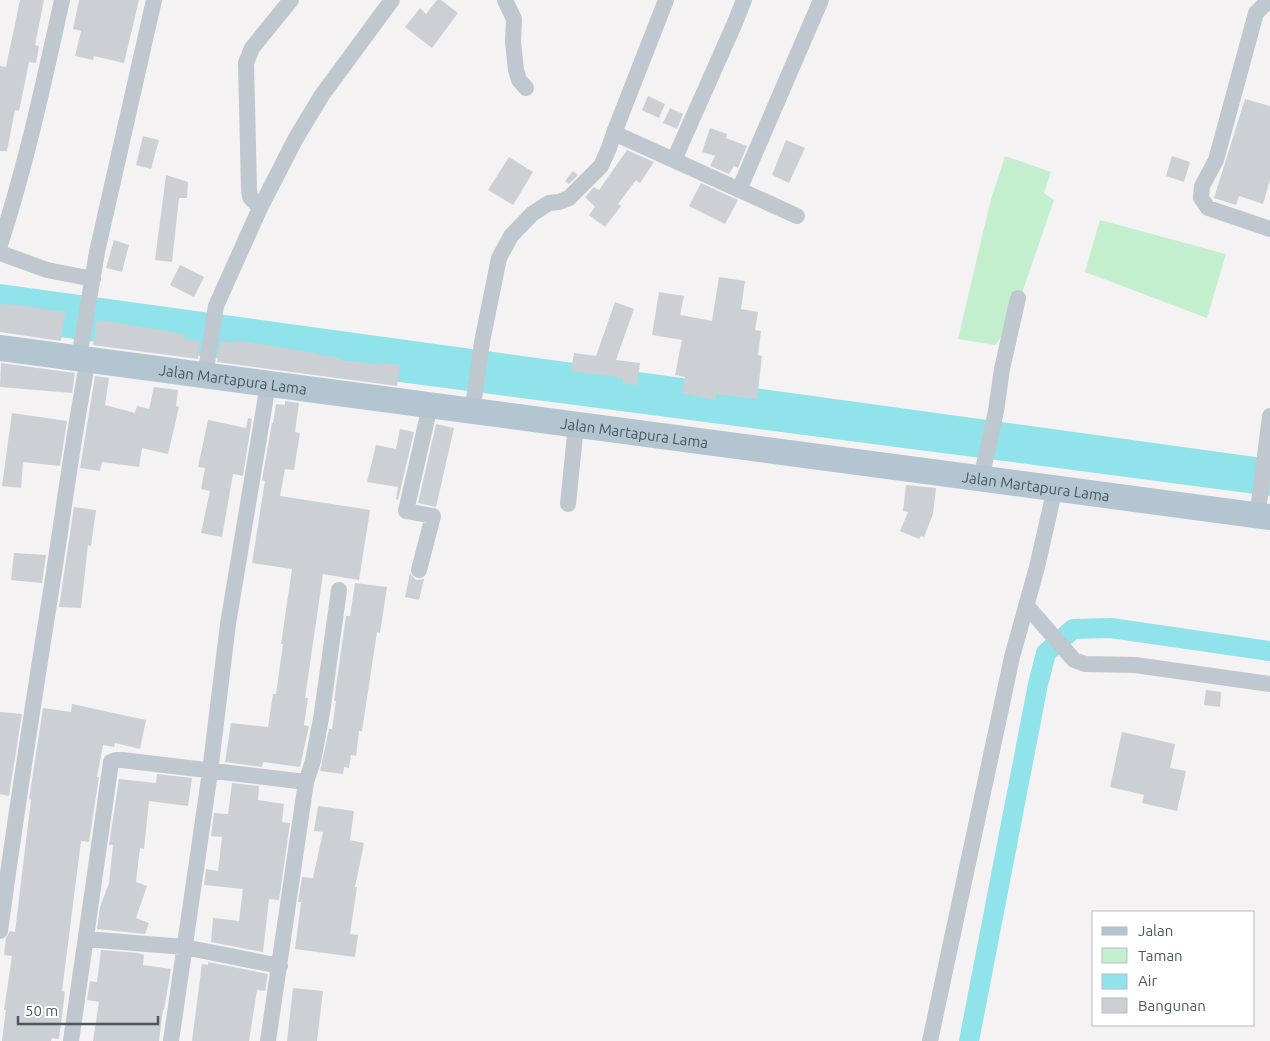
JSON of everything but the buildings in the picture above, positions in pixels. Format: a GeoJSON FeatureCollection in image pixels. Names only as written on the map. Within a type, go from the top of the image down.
{"type":"FeatureCollection","features":[{"type":"Feature","properties":{"kind":"main road","name":"Jalan Martapura Lama"},"geometry":{"type":"LineString","coordinates":[[0,348],[82,355],[206,370],[268,384],[430,406],[472,405],[576,425],[983,471],[1055,488],[1261,511]]}},
{"type":"Feature","properties":{"kind":"street"},"geometry":{"type":"LineString","coordinates":[[0,246],[31,138],[62,0]]}},
{"type":"Feature","properties":{"kind":"street"},"geometry":{"type":"LineString","coordinates":[[0,932],[7,826],[64,507],[78,413],[82,355],[97,252],[154,0]]}},
{"type":"Feature","properties":{"kind":"street"},"geometry":{"type":"LineString","coordinates":[[260,208],[250,197],[248,189],[246,63],[252,48],[291,0]]}},
{"type":"Feature","properties":{"kind":"street"},"geometry":{"type":"LineString","coordinates":[[206,370],[216,306],[260,208],[296,138],[322,95],[392,0]]}},
{"type":"Feature","properties":{"kind":"street"},"geometry":{"type":"LineString","coordinates":[[505,0],[514,19],[513,42],[516,70],[519,80],[526,88]]}},
{"type":"Feature","properties":{"kind":"street"},"geometry":{"type":"LineString","coordinates":[[472,405],[482,342],[499,258],[511,236],[532,214],[549,203],[569,198],[601,166],[666,0]]}},
{"type":"Feature","properties":{"kind":"street"},"geometry":{"type":"LineString","coordinates":[[674,160],[744,0]]}},
{"type":"Feature","properties":{"kind":"street"},"geometry":{"type":"LineString","coordinates":[[739,190],[821,0]]}},
{"type":"Feature","properties":{"kind":"street"},"geometry":{"type":"LineString","coordinates":[[1270,3],[1266,3],[1256,13],[1216,160],[1202,186],[1201,198],[1208,208],[1270,229]]}},
{"type":"Feature","properties":{"kind":"street"},"geometry":{"type":"LineString","coordinates":[[614,133],[797,216]]}},
{"type":"Feature","properties":{"kind":"street"},"geometry":{"type":"LineString","coordinates":[[0,253],[47,270],[92,283]]}},
{"type":"Feature","properties":{"kind":"street"},"geometry":{"type":"LineString","coordinates":[[983,471],[1018,298]]}},
{"type":"Feature","properties":{"kind":"street"},"geometry":{"type":"LineString","coordinates":[[171,1041],[210,772],[228,624],[268,384]]}},
{"type":"Feature","properties":{"kind":"street"},"geometry":{"type":"LineString","coordinates":[[419,570],[433,516],[406,511],[430,406]]}},
{"type":"Feature","properties":{"kind":"street"},"geometry":{"type":"LineString","coordinates":[[1261,511],[1270,416]]}},
{"type":"Feature","properties":{"kind":"street"},"geometry":{"type":"LineString","coordinates":[[568,504],[576,425]]}},
{"type":"Feature","properties":{"kind":"street"},"geometry":{"type":"LineString","coordinates":[[930,1041],[1012,657],[1055,488]]}},
{"type":"Feature","properties":{"kind":"street"},"geometry":{"type":"LineString","coordinates":[[268,1041],[306,782],[313,762],[322,713],[340,590]]}},
{"type":"Feature","properties":{"kind":"street"},"geometry":{"type":"LineString","coordinates":[[1026,605],[1074,660],[1084,664],[1135,665],[1270,684]]}},
{"type":"Feature","properties":{"kind":"street"},"geometry":{"type":"LineString","coordinates":[[71,1041],[111,762],[122,760],[306,782]]}},
{"type":"Feature","properties":{"kind":"street"},"geometry":{"type":"LineString","coordinates":[[86,939],[184,947],[280,966]]}},
{"type":"Feature","properties":{"kind":"green space"},"geometry":{"type":"Polygon","coordinates":[[[1005,156],[1051,172],[1044,193],[1054,200],[1012,322],[995,345],[958,339],[990,203],[1005,156]]]}},
{"type":"Feature","properties":{"kind":"green space"},"geometry":{"type":"Polygon","coordinates":[[[1100,220],[1226,254],[1207,318],[1085,272],[1100,220]]]}},
{"type":"Feature","properties":{"kind":"water"},"geometry":{"type":"Polygon","coordinates":[[[0,284],[1270,459],[1270,496],[0,329],[0,284]]]}},
{"type":"Feature","properties":{"kind":"waterway"},"geometry":{"type":"LineString","coordinates":[[969,1041],[1038,684],[1046,653],[1073,629],[1111,628],[1270,651]]}}]}
